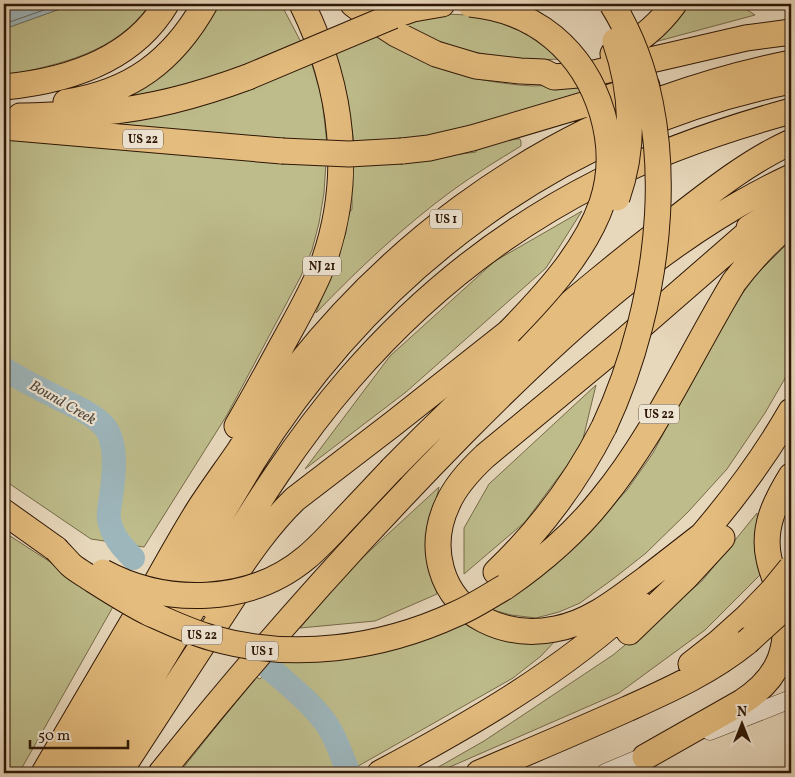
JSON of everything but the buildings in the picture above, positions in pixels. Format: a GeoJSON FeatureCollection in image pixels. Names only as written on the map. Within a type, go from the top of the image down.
{"type":"FeatureCollection","features":[{"type":"Feature","properties":{"kind":"highway"},"geometry":{"type":"LineString","coordinates":[[4,86],[33,83],[63,76],[102,62],[125,48],[147,30],[166,4]]}},
{"type":"Feature","properties":{"kind":"highway"},"geometry":{"type":"LineString","coordinates":[[5,120],[24,107],[67,102],[96,96],[135,80],[156,65],[176,46],[205,4]]}},
{"type":"Feature","properties":{"kind":"highway","name":"NJ 21"},"geometry":{"type":"LineString","coordinates":[[200,508],[230,440],[313,286],[325,257],[334,223],[341,169],[335,96],[324,56],[302,4]]}},
{"type":"Feature","properties":{"kind":"highway"},"geometry":{"type":"LineString","coordinates":[[353,4],[396,34],[436,54],[476,66],[544,72],[554,77],[590,74],[746,38],[791,32]]}},
{"type":"Feature","properties":{"kind":"highway"},"geometry":{"type":"LineString","coordinates":[[5,120],[88,114],[164,103],[208,91],[248,77],[403,12],[424,6],[442,4]]}},
{"type":"Feature","properties":{"kind":"highway"},"geometry":{"type":"LineString","coordinates":[[470,4],[489,6],[511,13],[542,29],[561,44],[589,82],[599,104],[608,143],[609,169],[607,181],[602,203],[592,225],[560,276],[509,332]]}},
{"type":"Feature","properties":{"kind":"highway"},"geometry":{"type":"LineString","coordinates":[[100,773],[266,530],[295,499],[509,332],[554,294],[572,276],[598,242],[611,215],[623,181],[629,145],[630,109],[622,61],[614,40],[595,4]]}},
{"type":"Feature","properties":{"kind":"highway"},"geometry":{"type":"LineString","coordinates":[[500,579],[523,545],[557,504],[587,458],[604,427],[623,380],[641,318],[653,254],[658,204],[656,148],[647,88],[633,44],[612,4]]}},
{"type":"Feature","properties":{"kind":"highway"},"geometry":{"type":"LineString","coordinates":[[544,72],[553,68],[600,60],[621,51],[649,31],[666,15],[674,4]]}},
{"type":"Feature","properties":{"kind":"highway","name":"US 22"},"geometry":{"type":"LineString","coordinates":[[5,120],[282,151],[349,154],[402,151],[457,142],[662,82],[791,56]]}},
{"type":"Feature","properties":{"kind":"highway","name":"US 1"},"geometry":{"type":"LineString","coordinates":[[44,773],[200,508],[282,387],[329,329],[386,270],[448,218],[494,185],[534,160],[586,133],[653,103],[698,87],[791,63]]}},
{"type":"Feature","properties":{"kind":"highway"},"geometry":{"type":"LineString","coordinates":[[67,773],[253,461],[282,417],[342,340],[392,289],[446,241],[484,213],[524,187],[579,156],[629,132],[681,112],[727,97],[791,81]]}},
{"type":"Feature","properties":{"kind":"highway"},"geometry":{"type":"LineString","coordinates":[[95,773],[227,553],[277,474],[334,397],[398,326],[491,248],[533,220],[584,191],[620,172],[669,151],[719,132],[791,111]]}},
{"type":"Feature","properties":{"kind":"highway"},"geometry":{"type":"LineString","coordinates":[[56,549],[77,556],[126,583],[177,595],[200,596],[243,590],[291,569],[323,542],[392,469],[478,385],[568,305],[636,250],[723,184],[750,165],[791,142]]}},
{"type":"Feature","properties":{"kind":"highway","name":"US 1"},"geometry":{"type":"LineString","coordinates":[[161,773],[209,713],[309,597],[368,532],[503,393],[610,296],[668,251],[707,223],[748,198],[791,177]]}},
{"type":"Feature","properties":{"kind":"highway"},"geometry":{"type":"LineString","coordinates":[[368,532],[678,279],[704,259],[791,202]]}},
{"type":"Feature","properties":{"kind":"highway"},"geometry":{"type":"LineString","coordinates":[[701,536],[628,592],[596,613],[557,629],[536,631],[498,626],[466,610],[455,598],[446,583],[440,566],[438,547],[439,530],[447,504],[460,482],[474,466],[631,335],[763,220]]}},
{"type":"Feature","properties":{"kind":"highway","name":"US 22"},"geometry":{"type":"LineString","coordinates":[[4,512],[56,549],[72,566],[122,599],[191,631],[247,646],[271,649],[318,650],[371,642],[407,628],[445,609],[551,552],[579,525],[625,468],[734,282],[762,248],[791,223]]}},
{"type":"Feature","properties":{"kind":"highway"},"geometry":{"type":"LineString","coordinates":[[380,773],[438,742],[540,678],[572,655],[634,604],[669,571],[701,536],[746,480],[791,411]]}},
{"type":"Feature","properties":{"kind":"highway"},"geometry":{"type":"LineString","coordinates":[[119,773],[270,544],[296,513],[331,478],[394,422]]}},
{"type":"Feature","properties":{"kind":"highway"},"geometry":{"type":"LineString","coordinates":[[400,773],[471,738],[520,710],[578,672],[623,636],[686,577],[724,535],[756,495],[791,443]]}},
{"type":"Feature","properties":{"kind":"highway"},"geometry":{"type":"LineString","coordinates":[[645,757],[750,697],[772,674],[783,652],[789,609],[769,560],[766,542],[768,524],[774,506],[791,476]]}},
{"type":"Feature","properties":{"kind":"highway"},"geometry":{"type":"LineString","coordinates":[[791,507],[784,536],[785,555],[791,575]]}},
{"type":"Feature","properties":{"kind":"highway"},"geometry":{"type":"LineString","coordinates":[[598,722],[650,693],[680,673],[719,642],[748,616],[791,568]]}},
{"type":"Feature","properties":{"kind":"highway"},"geometry":{"type":"LineString","coordinates":[[479,773],[598,722],[697,676],[728,657],[789,609]]}},
{"type":"Feature","properties":{"kind":"street"},"geometry":{"type":"LineString","coordinates":[[605,773],[791,699]]}},
{"type":"Feature","properties":{"kind":"shaded area"},"geometry":{"type":"Polygon","coordinates":[[[74,4],[150,4],[136,21],[103,46],[66,61],[4,76],[4,29],[74,4]]]}},
{"type":"Feature","properties":{"kind":"shaded area"},"geometry":{"type":"Polygon","coordinates":[[[214,4],[281,4],[302,44],[237,72],[151,97],[108,99],[214,4]]]}},
{"type":"Feature","properties":{"kind":"shaded area"},"geometry":{"type":"Polygon","coordinates":[[[687,4],[738,4],[755,15],[651,43],[687,4]]]}},
{"type":"Feature","properties":{"kind":"shaded area"},"geometry":{"type":"Polygon","coordinates":[[[444,14],[470,15],[522,28],[561,59],[518,59],[489,55],[441,42],[401,25],[444,14]]]}},
{"type":"Feature","properties":{"kind":"shaded area"},"geometry":{"type":"Polygon","coordinates":[[[373,34],[418,59],[458,74],[495,82],[532,86],[578,82],[584,93],[444,137],[354,144],[347,97],[333,51],[373,34]]]}},
{"type":"Feature","properties":{"kind":"shaded area"},"geometry":{"type":"Polygon","coordinates":[[[311,61],[322,98],[327,144],[56,121],[311,61]]]}},
{"type":"Feature","properties":{"kind":"shaded area"},"geometry":{"type":"Polygon","coordinates":[[[4,138],[326,162],[324,193],[319,223],[312,250],[300,278],[227,415],[144,547],[91,539],[4,480],[4,138]]]}},
{"type":"Feature","properties":{"kind":"shaded area"},"geometry":{"type":"Polygon","coordinates":[[[512,139],[520,139],[521,146],[461,184],[417,218],[365,264],[316,313],[334,265],[346,217],[352,209],[352,163],[430,158],[476,152],[476,150],[512,139]]]}},
{"type":"Feature","properties":{"kind":"shaded area"},"geometry":{"type":"Polygon","coordinates":[[[582,211],[546,268],[406,392],[305,469],[390,356],[495,261],[582,211]]]}},
{"type":"Feature","properties":{"kind":"shaded area"},"geometry":{"type":"Polygon","coordinates":[[[791,240],[791,368],[765,413],[727,469],[688,512],[646,553],[580,603],[559,612],[536,618],[511,615],[490,609],[598,522],[627,490],[653,453],[720,326],[756,275],[791,240]]]}},
{"type":"Feature","properties":{"kind":"shaded area"},"geometry":{"type":"Polygon","coordinates":[[[596,385],[581,447],[525,522],[464,574],[464,528],[489,484],[596,385]]]}},
{"type":"Feature","properties":{"kind":"shaded area"},"geometry":{"type":"Polygon","coordinates":[[[439,487],[427,544],[437,594],[375,621],[300,628],[348,571],[439,487]]]}},
{"type":"Feature","properties":{"kind":"shaded area"},"geometry":{"type":"Polygon","coordinates":[[[757,513],[764,571],[705,630],[619,693],[436,773],[428,773],[484,741],[613,655],[702,581],[757,513]]]}},
{"type":"Feature","properties":{"kind":"shaded area"},"geometry":{"type":"Polygon","coordinates":[[[4,532],[114,605],[19,773],[4,773],[4,532]]]}},
{"type":"Feature","properties":{"kind":"shaded area"},"geometry":{"type":"Polygon","coordinates":[[[462,622],[525,641],[556,640],[541,656],[513,678],[346,773],[179,773],[256,677],[260,679],[276,663],[349,658],[462,622]]]}},
{"type":"Feature","properties":{"kind":"water"},"geometry":{"type":"Polygon","coordinates":[[[4,4],[74,4],[4,29],[4,4]]]}},
{"type":"Feature","properties":{"kind":"waterway","name":"Bound Creek"},"geometry":{"type":"LineString","coordinates":[[4,369],[87,413],[104,426],[111,441],[114,460],[109,511],[110,525],[121,545],[133,558]]}},
{"type":"Feature","properties":{"kind":"waterway","name":"Bound Creek"},"geometry":{"type":"LineString","coordinates":[[267,666],[300,695],[323,720],[334,738],[348,771]]}}]}
